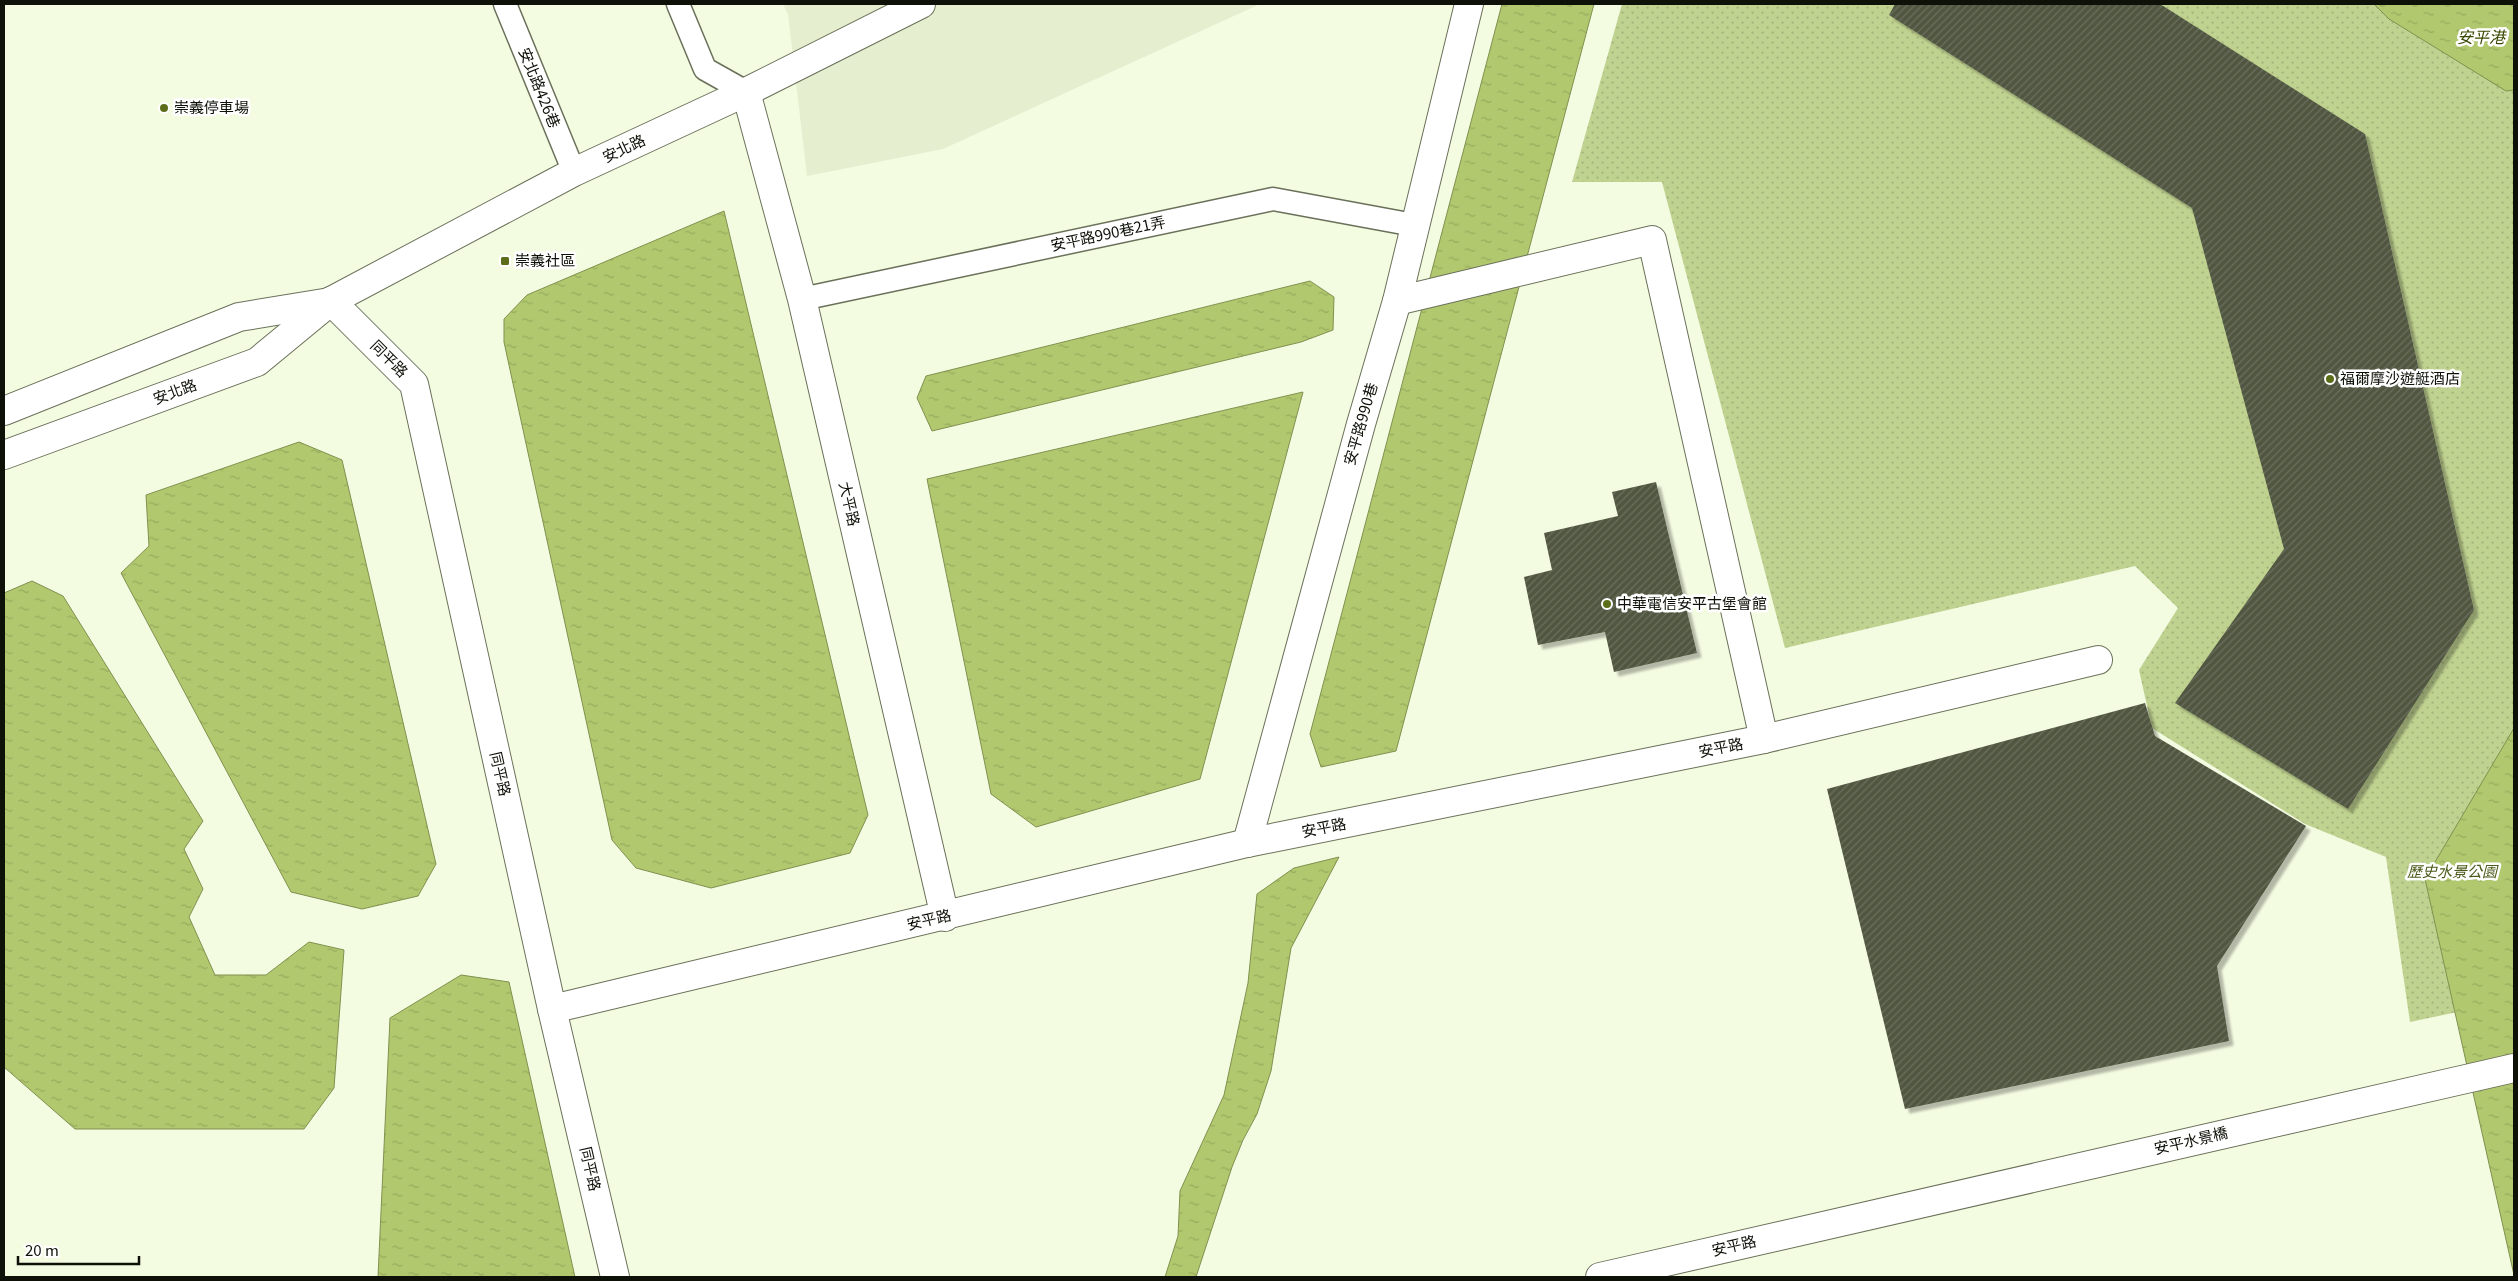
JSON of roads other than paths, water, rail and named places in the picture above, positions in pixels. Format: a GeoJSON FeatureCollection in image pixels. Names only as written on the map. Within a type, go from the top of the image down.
{"type":"FeatureCollection","features":[{"type":"Feature","properties":{"kind":"street","name":"安北路"},"geometry":{"type":"LineString","coordinates":[[4,455],[258,362],[331,301],[574,172],[746,92],[921,4]]}},
{"type":"Feature","properties":{"kind":"street","name":"安平路990巷"},"geometry":{"type":"LineString","coordinates":[[1247,843],[1361,424],[1397,301],[1469,4]]}},
{"type":"Feature","properties":{"kind":"street","name":"大平路"},"geometry":{"type":"LineString","coordinates":[[746,92],[802,299],[945,917]]}},
{"type":"Feature","properties":{"kind":"street"},"geometry":{"type":"LineString","coordinates":[[1397,301],[1652,240],[1764,739]]}},
{"type":"Feature","properties":{"kind":"street","name":"安北路"},"geometry":{"type":"LineString","coordinates":[[4,411],[239,318],[331,301]]}},
{"type":"Feature","properties":{"kind":"street","name":"同平路"},"geometry":{"type":"LineString","coordinates":[[331,301],[414,384],[552,1009],[615,1277]]}},
{"type":"Feature","properties":{"kind":"street","name":"安平路"},"geometry":{"type":"LineString","coordinates":[[552,1009],[945,917],[1247,843],[1764,739],[2098,660]]}},
{"type":"Feature","properties":{"kind":"street","name":"安平水景橋"},"geometry":{"type":"LineString","coordinates":[[1868,1215],[2514,1068]]}},
{"type":"Feature","properties":{"kind":"street","name":"安平路"},"geometry":{"type":"LineString","coordinates":[[1600,1277],[1868,1215]]}},
{"type":"Feature","properties":{"kind":"lane","name":"安北路426巷"},"geometry":{"type":"LineString","coordinates":[[505,4],[574,172]]}},
{"type":"Feature","properties":{"kind":"lane"},"geometry":{"type":"LineString","coordinates":[[678,4],[705,69],[746,92]]}},
{"type":"Feature","properties":{"kind":"lane","name":"安平路990巷21弄"},"geometry":{"type":"LineString","coordinates":[[802,299],[1273,199],[1414,225]]}},
{"type":"Feature","properties":{"kind":"water"},"geometry":{"type":"Polygon","coordinates":[[[1502,4],[1594,4],[1396,751],[1321,767],[1310,734],[1502,4]]]}},
{"type":"Feature","properties":{"kind":"water","name":"安平港"},"geometry":{"type":"Polygon","coordinates":[[[2374,4],[2514,4],[2514,90],[2506,91],[2389,19],[2374,4]]]}},
{"type":"Feature","properties":{"kind":"water"},"geometry":{"type":"Polygon","coordinates":[[[724,211],[868,815],[850,853],[711,888],[636,868],[612,840],[504,342],[504,319],[527,295],[724,211]]]}},
{"type":"Feature","properties":{"kind":"water"},"geometry":{"type":"Polygon","coordinates":[[[1310,281],[1334,297],[1333,330],[1301,342],[932,431],[917,398],[926,376],[1310,281]]]}},
{"type":"Feature","properties":{"kind":"water"},"geometry":{"type":"Polygon","coordinates":[[[1303,392],[1200,779],[1036,827],[991,794],[927,479],[1303,392]]]}},
{"type":"Feature","properties":{"kind":"water"},"geometry":{"type":"Polygon","coordinates":[[[299,442],[342,460],[436,864],[418,896],[362,909],[291,892],[121,573],[149,546],[146,495],[299,442]]]}},
{"type":"Feature","properties":{"kind":"water"},"geometry":{"type":"Polygon","coordinates":[[[32,581],[63,596],[203,821],[184,849],[203,889],[189,917],[215,975],[266,975],[309,942],[344,950],[334,1088],[304,1129],[75,1129],[4,1067],[4,593],[32,581]]]}},
{"type":"Feature","properties":{"kind":"water"},"geometry":{"type":"Polygon","coordinates":[[[2514,728],[2514,1275],[2425,879],[2514,728]]]}},
{"type":"Feature","properties":{"kind":"water"},"geometry":{"type":"Polygon","coordinates":[[[1339,857],[1291,948],[1271,1071],[1257,1114],[1243,1140],[1232,1167],[1196,1277],[1165,1277],[1178,1236],[1180,1191],[1224,1095],[1248,983],[1257,894],[1294,868],[1339,857]]]}},
{"type":"Feature","properties":{"kind":"water"},"geometry":{"type":"Polygon","coordinates":[[[461,975],[509,982],[575,1277],[378,1277],[390,1018],[461,975]]]}},
{"type":"Feature","properties":{"kind":"place","name":"崇義停車場"},"geometry":{"type":"Point","coordinates":[164,108]}},
{"type":"Feature","properties":{"kind":"place","name":"崇義社區"},"geometry":{"type":"Point","coordinates":[505,261]}},
{"type":"Feature","properties":{"kind":"place","name":"福爾摩沙遊艇酒店"},"geometry":{"type":"Point","coordinates":[2330,379]}},
{"type":"Feature","properties":{"kind":"place","name":"中華電信安平古堡會館"},"geometry":{"type":"Point","coordinates":[1607,604]}},
{"type":"Feature","properties":{"kind":"park label","name":"歷史水景公園"},"geometry":{"type":"Point","coordinates":[2452,872]}}]}
